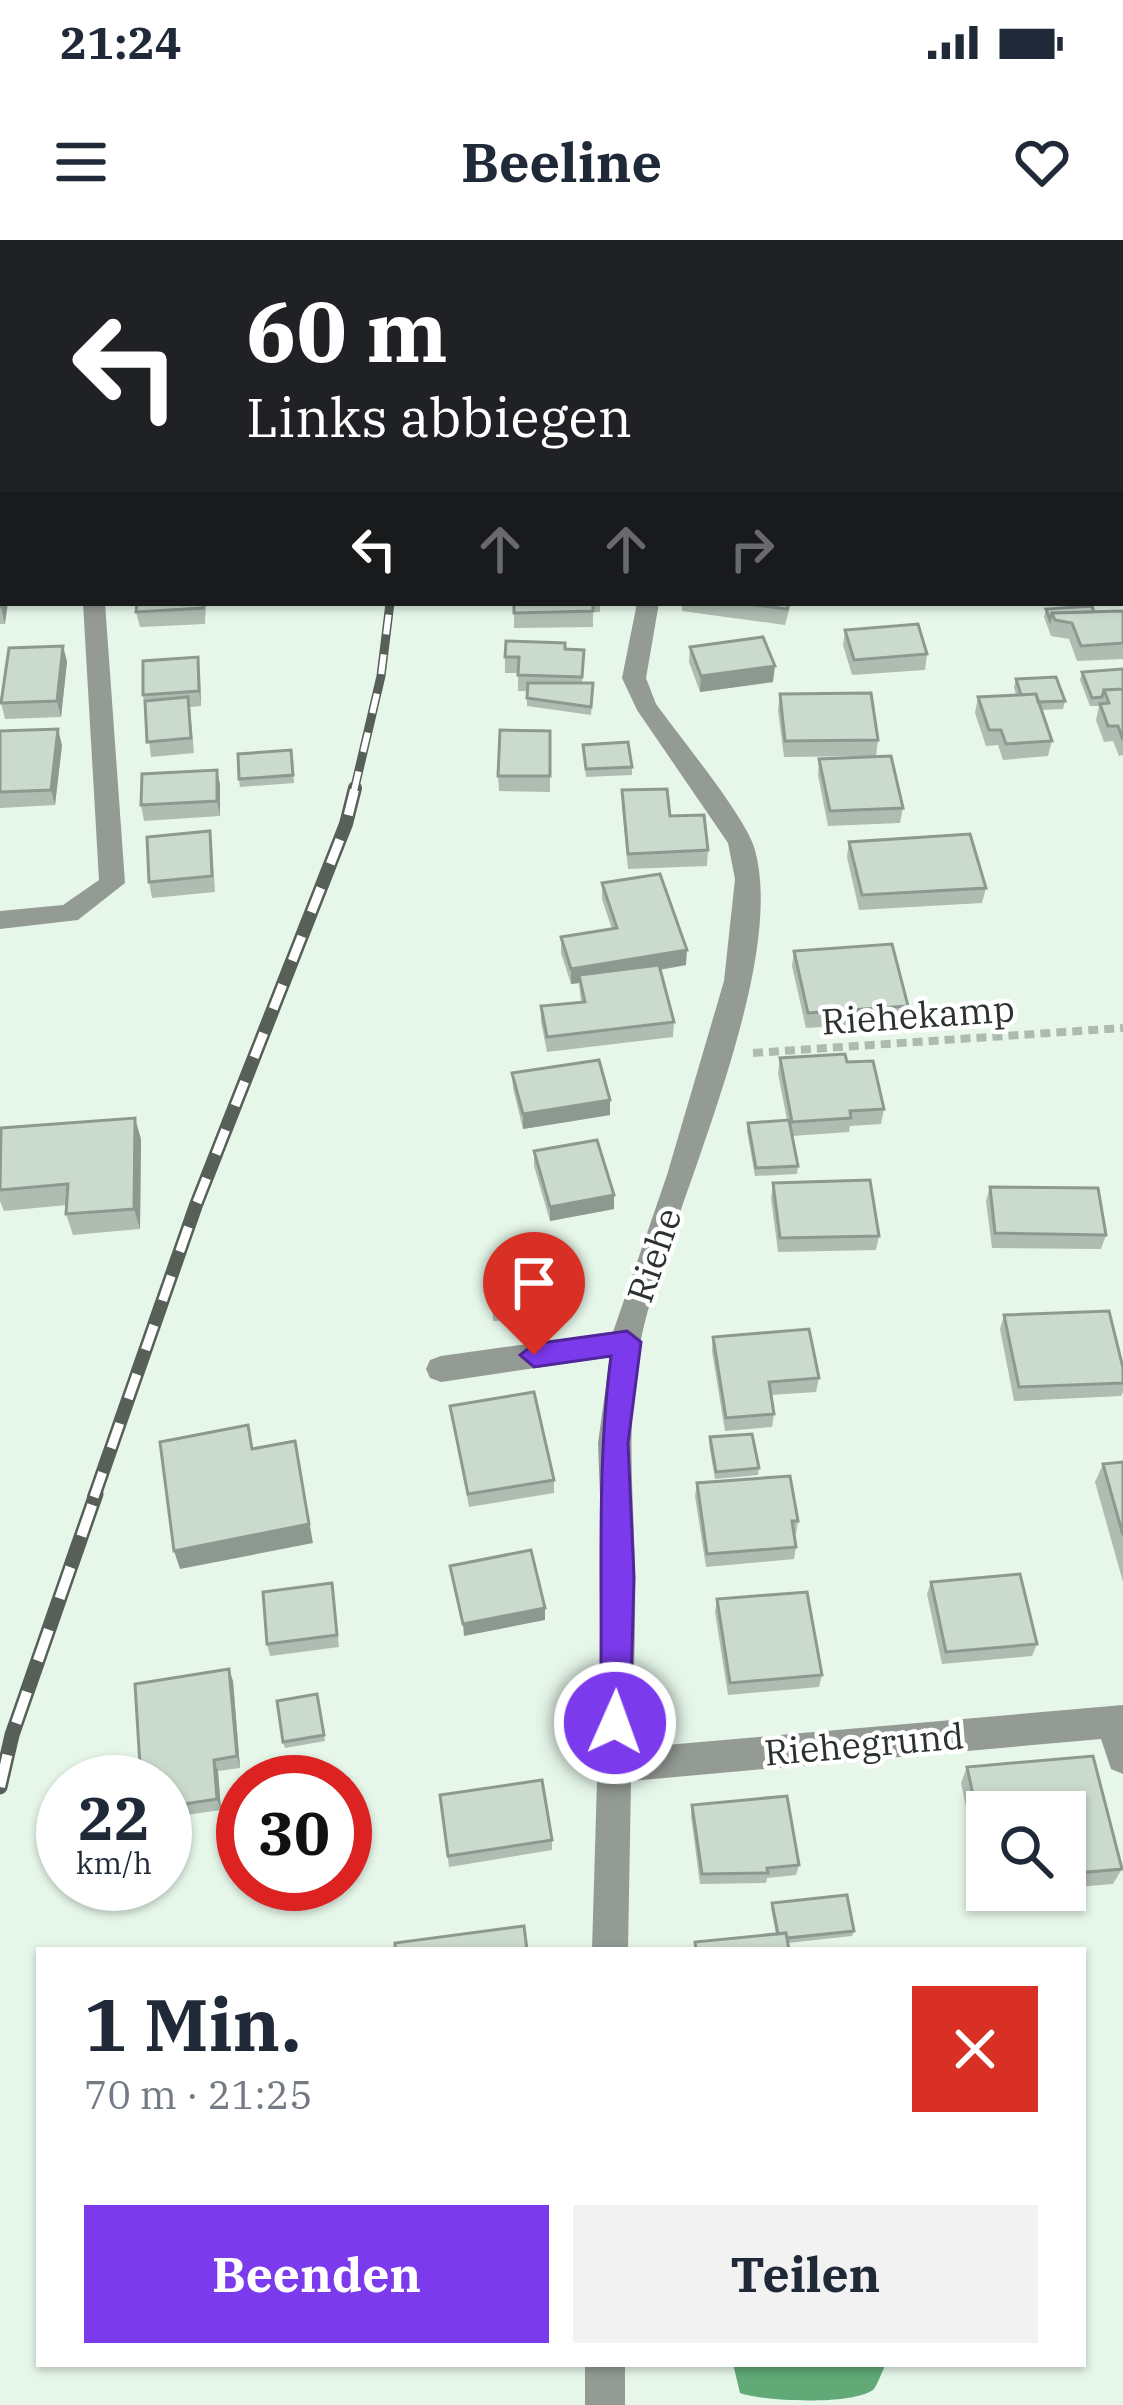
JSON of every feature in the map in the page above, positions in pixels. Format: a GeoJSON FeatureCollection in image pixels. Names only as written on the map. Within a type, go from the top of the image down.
{"type":"FeatureCollection","features":[{"type":"Feature","properties":{"kind":"street"},"geometry":{"type":"LineString","coordinates":[[0,920],[69,914],[112,883],[94,606]]}},
{"type":"Feature","properties":{"kind":"street","name":"Riehe"},"geometry":{"type":"LineString","coordinates":[[610,1947],[620,1577],[614,1443],[627,1342],[737,980],[748,878],[740,842],[646,705],[634,678],[647,606]]}},
{"type":"Feature","properties":{"kind":"street"},"geometry":{"type":"LineString","coordinates":[[441,1369],[627,1342]]}},
{"type":"Feature","properties":{"kind":"street","name":"Riehegrund"},"geometry":{"type":"LineString","coordinates":[[614,1766],[1119,1722],[1123,1758]]}},
{"type":"Feature","properties":{"kind":"street"},"geometry":{"type":"LineString","coordinates":[[605,2367],[605,2405]]}},
{"type":"Feature","properties":{"kind":"path","name":"Riehekamp"},"geometry":{"type":"LineString","coordinates":[[717,1055],[1123,1028]]}},
{"type":"Feature","properties":{"kind":"shaded area"},"geometry":{"type":"Polygon","coordinates":[[[734,2367],[884,2367],[873,2390],[847,2398],[808,2400],[740,2393],[734,2367]]]}},
{"type":"Feature","properties":{"kind":"building"},"geometry":{"type":"Polygon","coordinates":[[[137,606],[203,606],[203,608],[136,612],[137,606]]]}},
{"type":"Feature","properties":{"kind":"building"},"geometry":{"type":"Polygon","coordinates":[[[514,606],[593,606],[593,611],[514,613],[514,606]]]}},
{"type":"Feature","properties":{"kind":"building"},"geometry":{"type":"Polygon","coordinates":[[[1092,606],[1094,612],[1052,613],[1050,620],[1046,609],[1092,606]]]}},
{"type":"Feature","properties":{"kind":"building"},"geometry":{"type":"Polygon","coordinates":[[[1123,611],[1123,643],[1081,646],[1072,623],[1055,620],[1052,613],[1123,611]]]}},
{"type":"Feature","properties":{"kind":"building"},"geometry":{"type":"Polygon","coordinates":[[[918,624],[927,654],[854,660],[845,630],[918,624]]]}},
{"type":"Feature","properties":{"kind":"building"},"geometry":{"type":"Polygon","coordinates":[[[763,637],[775,666],[701,676],[690,647],[763,637]]]}},
{"type":"Feature","properties":{"kind":"building"},"geometry":{"type":"Polygon","coordinates":[[[506,641],[565,643],[565,649],[584,650],[582,677],[518,675],[519,657],[505,657],[506,641]]]}},
{"type":"Feature","properties":{"kind":"building"},"geometry":{"type":"Polygon","coordinates":[[[63,646],[57,701],[1,703],[9,648],[63,646]]]}},
{"type":"Feature","properties":{"kind":"building"},"geometry":{"type":"Polygon","coordinates":[[[198,657],[199,691],[143,695],[143,661],[198,657]]]}},
{"type":"Feature","properties":{"kind":"building"},"geometry":{"type":"Polygon","coordinates":[[[1123,669],[1123,689],[1104,690],[1102,697],[1092,698],[1082,672],[1123,669]]]}},
{"type":"Feature","properties":{"kind":"building"},"geometry":{"type":"Polygon","coordinates":[[[1056,677],[1065,701],[1038,702],[1036,694],[1021,695],[1016,679],[1056,677]]]}},
{"type":"Feature","properties":{"kind":"building"},"geometry":{"type":"Polygon","coordinates":[[[528,683],[593,683],[591,707],[527,698],[528,683]]]}},
{"type":"Feature","properties":{"kind":"building"},"geometry":{"type":"Polygon","coordinates":[[[1123,689],[1123,740],[1118,726],[1108,726],[1100,704],[1109,703],[1104,690],[1123,689]]]}},
{"type":"Feature","properties":{"kind":"building"},"geometry":{"type":"Polygon","coordinates":[[[871,693],[878,740],[785,741],[780,694],[871,693]]]}},
{"type":"Feature","properties":{"kind":"building"},"geometry":{"type":"Polygon","coordinates":[[[1036,694],[1052,741],[1006,744],[1001,730],[989,730],[978,697],[1036,694]]]}},
{"type":"Feature","properties":{"kind":"building"},"geometry":{"type":"Polygon","coordinates":[[[188,697],[191,738],[147,742],[145,701],[188,697]]]}},
{"type":"Feature","properties":{"kind":"building"},"geometry":{"type":"Polygon","coordinates":[[[58,729],[51,790],[0,792],[0,731],[58,729]]]}},
{"type":"Feature","properties":{"kind":"building"},"geometry":{"type":"Polygon","coordinates":[[[500,730],[550,731],[550,776],[498,776],[500,730]]]}},
{"type":"Feature","properties":{"kind":"building"},"geometry":{"type":"Polygon","coordinates":[[[628,742],[632,767],[586,769],[583,745],[628,742]]]}},
{"type":"Feature","properties":{"kind":"building"},"geometry":{"type":"Polygon","coordinates":[[[291,750],[293,775],[239,779],[238,754],[291,750]]]}},
{"type":"Feature","properties":{"kind":"building"},"geometry":{"type":"Polygon","coordinates":[[[891,756],[903,808],[830,811],[819,759],[891,756]]]}},
{"type":"Feature","properties":{"kind":"building"},"geometry":{"type":"Polygon","coordinates":[[[217,770],[217,801],[141,805],[142,774],[217,770]]]}},
{"type":"Feature","properties":{"kind":"building"},"geometry":{"type":"Polygon","coordinates":[[[667,789],[670,816],[704,815],[708,850],[628,854],[622,790],[667,789]]]}},
{"type":"Feature","properties":{"kind":"building"},"geometry":{"type":"Polygon","coordinates":[[[210,831],[212,876],[149,882],[147,837],[210,831]]]}},
{"type":"Feature","properties":{"kind":"building"},"geometry":{"type":"Polygon","coordinates":[[[970,834],[986,888],[862,895],[849,842],[970,834]]]}},
{"type":"Feature","properties":{"kind":"building"},"geometry":{"type":"Polygon","coordinates":[[[660,874],[687,950],[571,969],[561,937],[617,928],[602,883],[660,874]]]}},
{"type":"Feature","properties":{"kind":"building"},"geometry":{"type":"Polygon","coordinates":[[[892,944],[908,1006],[808,1013],[794,951],[892,944]]]}},
{"type":"Feature","properties":{"kind":"building"},"geometry":{"type":"Polygon","coordinates":[[[659,965],[674,1022],[547,1037],[541,1006],[585,1002],[579,975],[659,965]]]}},
{"type":"Feature","properties":{"kind":"building"},"geometry":{"type":"Polygon","coordinates":[[[845,1054],[847,1062],[873,1061],[884,1109],[850,1111],[851,1118],[792,1122],[780,1058],[845,1054]]]}},
{"type":"Feature","properties":{"kind":"building"},"geometry":{"type":"Polygon","coordinates":[[[599,1060],[610,1100],[523,1114],[512,1073],[599,1060]]]}},
{"type":"Feature","properties":{"kind":"building"},"geometry":{"type":"Polygon","coordinates":[[[135,1118],[134,1209],[66,1214],[68,1184],[0,1190],[1,1128],[135,1118]]]}},
{"type":"Feature","properties":{"kind":"building"},"geometry":{"type":"Polygon","coordinates":[[[789,1120],[798,1166],[756,1168],[748,1123],[789,1120]]]}},
{"type":"Feature","properties":{"kind":"building"},"geometry":{"type":"Polygon","coordinates":[[[597,1140],[614,1195],[550,1207],[534,1151],[597,1140]]]}},
{"type":"Feature","properties":{"kind":"building"},"geometry":{"type":"Polygon","coordinates":[[[870,1180],[879,1236],[780,1238],[773,1183],[870,1180]]]}},
{"type":"Feature","properties":{"kind":"building"},"geometry":{"type":"Polygon","coordinates":[[[990,1187],[1098,1188],[1106,1235],[995,1233],[990,1187]]]}},
{"type":"Feature","properties":{"kind":"building"},"geometry":{"type":"Polygon","coordinates":[[[570,1261],[572,1304],[492,1307],[491,1264],[570,1261]]]}},
{"type":"Feature","properties":{"kind":"building"},"geometry":{"type":"Polygon","coordinates":[[[1109,1311],[1123,1383],[1019,1387],[1004,1315],[1109,1311]]]}},
{"type":"Feature","properties":{"kind":"building"},"geometry":{"type":"Polygon","coordinates":[[[809,1329],[819,1378],[769,1382],[774,1414],[726,1418],[713,1337],[809,1329]]]}},
{"type":"Feature","properties":{"kind":"building"},"geometry":{"type":"Polygon","coordinates":[[[534,1392],[554,1480],[468,1494],[450,1406],[534,1392]]]}},
{"type":"Feature","properties":{"kind":"building"},"geometry":{"type":"Polygon","coordinates":[[[248,1425],[252,1449],[295,1441],[309,1524],[174,1551],[160,1442],[248,1425]]]}},
{"type":"Feature","properties":{"kind":"building"},"geometry":{"type":"Polygon","coordinates":[[[752,1434],[759,1468],[716,1472],[710,1437],[752,1434]]]}},
{"type":"Feature","properties":{"kind":"building"},"geometry":{"type":"Polygon","coordinates":[[[1123,1462],[1123,1535],[1103,1464],[1123,1462]]]}},
{"type":"Feature","properties":{"kind":"building"},"geometry":{"type":"Polygon","coordinates":[[[790,1476],[798,1521],[792,1521],[796,1547],[707,1554],[697,1483],[790,1476]]]}},
{"type":"Feature","properties":{"kind":"building"},"geometry":{"type":"Polygon","coordinates":[[[531,1550],[545,1608],[463,1624],[450,1566],[531,1550]]]}},
{"type":"Feature","properties":{"kind":"building"},"geometry":{"type":"Polygon","coordinates":[[[1020,1574],[1037,1644],[946,1652],[931,1582],[1020,1574]]]}},
{"type":"Feature","properties":{"kind":"building"},"geometry":{"type":"Polygon","coordinates":[[[332,1583],[337,1635],[267,1644],[263,1592],[332,1583]]]}},
{"type":"Feature","properties":{"kind":"building"},"geometry":{"type":"Polygon","coordinates":[[[807,1592],[822,1675],[730,1683],[717,1599],[807,1592]]]}},
{"type":"Feature","properties":{"kind":"building"},"geometry":{"type":"Polygon","coordinates":[[[229,1669],[237,1755],[216,1755],[216,1799],[192,1803],[192,1755],[139,1755],[135,1684],[229,1669]]]}},
{"type":"Feature","properties":{"kind":"building"},"geometry":{"type":"Polygon","coordinates":[[[317,1694],[324,1735],[283,1742],[277,1701],[317,1694]]]}},
{"type":"Feature","properties":{"kind":"building"},"geometry":{"type":"Polygon","coordinates":[[[1093,1756],[1122,1869],[1086,1872],[1086,1791],[972,1791],[967,1767],[1093,1756]]]}},
{"type":"Feature","properties":{"kind":"building"},"geometry":{"type":"Polygon","coordinates":[[[542,1780],[552,1840],[448,1856],[440,1795],[542,1780]]]}},
{"type":"Feature","properties":{"kind":"building"},"geometry":{"type":"Polygon","coordinates":[[[787,1796],[799,1865],[767,1868],[768,1873],[702,1874],[692,1805],[787,1796]]]}},
{"type":"Feature","properties":{"kind":"building"},"geometry":{"type":"Polygon","coordinates":[[[847,1895],[854,1931],[787,1938],[786,1933],[778,1934],[772,1903],[847,1895]]]}},
{"type":"Feature","properties":{"kind":"building"},"geometry":{"type":"Polygon","coordinates":[[[524,1926],[527,1947],[395,1947],[395,1943],[524,1926]]]}},
{"type":"Feature","properties":{"kind":"building"},"geometry":{"type":"Polygon","coordinates":[[[786,1933],[788,1947],[696,1947],[695,1942],[786,1933]]]}},
{"type":"Feature","properties":{"kind":"railway"},"geometry":{"type":"LineString","coordinates":[[354,791],[381,676],[390,606]]}},
{"type":"Feature","properties":{"kind":"railway"},"geometry":{"type":"LineString","coordinates":[[94,1497],[196,1205],[346,824],[355,788]]}},
{"type":"Feature","properties":{"kind":"railway"},"geometry":{"type":"LineString","coordinates":[[0,1787],[12,1735],[96,1494]]}},
{"type":"Feature","properties":{"kind":"route"},"geometry":{"type":"LineString","coordinates":[[534,1355],[627,1342],[614,1443],[620,1577],[615,1723]]}}]}
